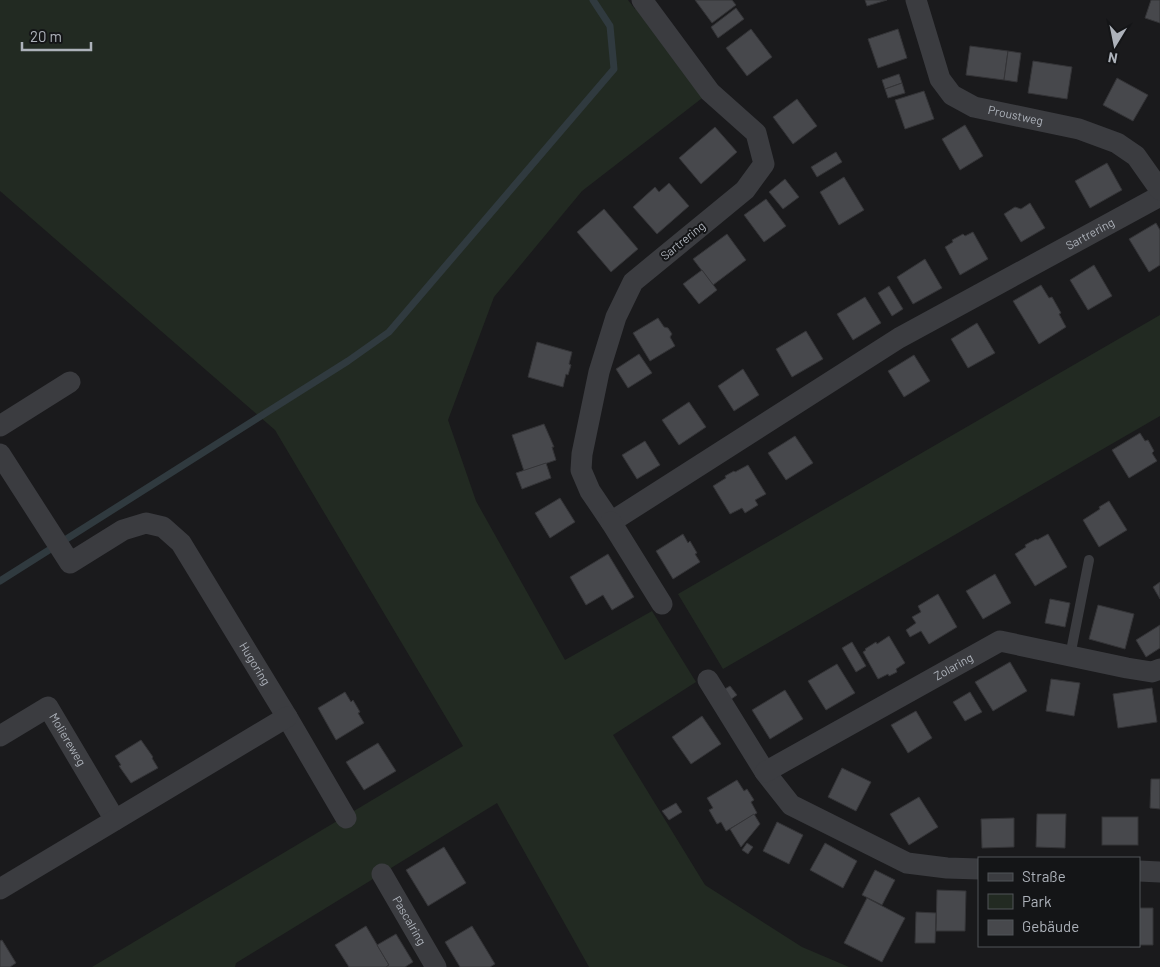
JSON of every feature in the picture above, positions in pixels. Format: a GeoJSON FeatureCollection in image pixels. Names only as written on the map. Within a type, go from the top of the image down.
{"type":"FeatureCollection","features":[{"type":"Feature","properties":{"kind":"street","name":"Sartrering"},"geometry":{"type":"LineString","coordinates":[[642,0],[710,92],[756,132],[764,164],[745,190],[633,282],[616,317],[598,372],[582,454],[581,470],[590,491],[662,604]]}},
{"type":"Feature","properties":{"kind":"street","name":"Proustweg"},"geometry":{"type":"LineString","coordinates":[[916,0],[940,79],[952,95],[974,107],[1079,129],[1117,143],[1136,156],[1160,190]]}},
{"type":"Feature","properties":{"kind":"street","name":"Sartrering"},"geometry":{"type":"LineString","coordinates":[[611,522],[899,338],[1160,196]]}},
{"type":"Feature","properties":{"kind":"street"},"geometry":{"type":"LineString","coordinates":[[0,426],[70,382]]}},
{"type":"Feature","properties":{"kind":"street","name":"Hugoring"},"geometry":{"type":"LineString","coordinates":[[0,454],[70,563],[123,530],[146,523],[163,527],[181,543],[287,717]]}},
{"type":"Feature","properties":{"kind":"street","name":"Zolaring"},"geometry":{"type":"LineString","coordinates":[[765,772],[1000,641],[1136,670],[1152,672],[1160,670]]}},
{"type":"Feature","properties":{"kind":"street"},"geometry":{"type":"LineString","coordinates":[[708,680],[765,772],[791,805],[907,863],[947,868],[978,869]]}},
{"type":"Feature","properties":{"kind":"street","name":"Moliereweg"},"geometry":{"type":"LineString","coordinates":[[0,736],[48,707],[115,820]]}},
{"type":"Feature","properties":{"kind":"street"},"geometry":{"type":"LineString","coordinates":[[0,889],[287,717],[346,818]]}},
{"type":"Feature","properties":{"kind":"street"},"geometry":{"type":"LineString","coordinates":[[1140,871],[1160,872]]}},
{"type":"Feature","properties":{"kind":"street","name":"Pascalring"},"geometry":{"type":"LineString","coordinates":[[382,874],[436,967]]}},
{"type":"Feature","properties":{"kind":"lane"},"geometry":{"type":"LineString","coordinates":[[1070,656],[1089,560]]}},
{"type":"Feature","properties":{"kind":"green space"},"geometry":{"type":"Polygon","coordinates":[[[0,0],[628,0],[635,9],[644,2],[710,92],[582,191],[494,297],[448,420],[476,501],[565,660],[652,611],[696,682],[613,735],[705,885],[802,947],[849,967],[589,967],[497,803],[236,963],[235,967],[92,967],[463,746],[275,430],[0,191],[0,0]]]}},
{"type":"Feature","properties":{"kind":"green space"},"geometry":{"type":"Polygon","coordinates":[[[1160,315],[1160,416],[723,669],[678,594],[1160,315]]]}},
{"type":"Feature","properties":{"kind":"building"},"geometry":{"type":"Polygon","coordinates":[[[695,0],[732,0],[736,5],[712,23],[695,0]]]}},
{"type":"Feature","properties":{"kind":"building"},"geometry":{"type":"Polygon","coordinates":[[[865,0],[887,0],[867,6],[865,0]]]}},
{"type":"Feature","properties":{"kind":"building"},"geometry":{"type":"Polygon","coordinates":[[[1151,0],[1160,0],[1160,23],[1145,18],[1151,0]]]}},
{"type":"Feature","properties":{"kind":"building"},"geometry":{"type":"Polygon","coordinates":[[[736,8],[744,19],[718,38],[711,27],[736,8]]]}},
{"type":"Feature","properties":{"kind":"building"},"geometry":{"type":"Polygon","coordinates":[[[751,29],[772,57],[747,76],[726,48],[751,29]]]}},
{"type":"Feature","properties":{"kind":"building"},"geometry":{"type":"Polygon","coordinates":[[[898,29],[907,58],[878,68],[868,39],[898,29]]]}},
{"type":"Feature","properties":{"kind":"building"},"geometry":{"type":"Polygon","coordinates":[[[970,46],[1008,51],[1004,80],[966,75],[970,46]]]}},
{"type":"Feature","properties":{"kind":"building"},"geometry":{"type":"Polygon","coordinates":[[[1008,51],[1021,53],[1017,82],[1004,80],[1008,51]]]}},
{"type":"Feature","properties":{"kind":"building"},"geometry":{"type":"Polygon","coordinates":[[[1033,61],[1072,67],[1067,99],[1028,93],[1033,61]]]}},
{"type":"Feature","properties":{"kind":"building"},"geometry":{"type":"Polygon","coordinates":[[[899,74],[902,83],[885,89],[882,80],[899,74]]]}},
{"type":"Feature","properties":{"kind":"building"},"geometry":{"type":"Polygon","coordinates":[[[1117,78],[1148,95],[1133,121],[1103,105],[1117,78]]]}},
{"type":"Feature","properties":{"kind":"building"},"geometry":{"type":"Polygon","coordinates":[[[902,83],[905,93],[888,98],[885,89],[902,83]]]}},
{"type":"Feature","properties":{"kind":"building"},"geometry":{"type":"Polygon","coordinates":[[[924,91],[934,119],[905,129],[895,100],[924,91]]]}},
{"type":"Feature","properties":{"kind":"building"},"geometry":{"type":"Polygon","coordinates":[[[797,99],[817,126],[793,144],[773,117],[797,99]]]}},
{"type":"Feature","properties":{"kind":"building"},"geometry":{"type":"Polygon","coordinates":[[[965,125],[983,156],[960,170],[942,139],[965,125]]]}},
{"type":"Feature","properties":{"kind":"building"},"geometry":{"type":"Polygon","coordinates":[[[715,127],[737,152],[701,184],[679,158],[715,127]]]}},
{"type":"Feature","properties":{"kind":"building"},"geometry":{"type":"Polygon","coordinates":[[[836,152],[842,162],[817,177],[811,167],[836,152]]]}},
{"type":"Feature","properties":{"kind":"building"},"geometry":{"type":"Polygon","coordinates":[[[1107,163],[1122,190],[1090,208],[1075,181],[1107,163]]]}},
{"type":"Feature","properties":{"kind":"building"},"geometry":{"type":"Polygon","coordinates":[[[844,177],[864,210],[839,225],[820,192],[844,177]]]}},
{"type":"Feature","properties":{"kind":"building"},"geometry":{"type":"Polygon","coordinates":[[[785,179],[799,197],[783,209],[769,192],[785,179]]]}},
{"type":"Feature","properties":{"kind":"building"},"geometry":{"type":"Polygon","coordinates":[[[669,183],[689,206],[657,234],[633,207],[655,187],[659,192],[669,183]]]}},
{"type":"Feature","properties":{"kind":"building"},"geometry":{"type":"Polygon","coordinates":[[[766,199],[786,226],[764,242],[744,215],[766,199]]]}},
{"type":"Feature","properties":{"kind":"building"},"geometry":{"type":"Polygon","coordinates":[[[1030,203],[1045,228],[1021,242],[1004,214],[1015,207],[1021,209],[1030,203]]]}},
{"type":"Feature","properties":{"kind":"building"},"geometry":{"type":"Polygon","coordinates":[[[604,209],[638,249],[611,272],[577,232],[604,209]]]}},
{"type":"Feature","properties":{"kind":"building"},"geometry":{"type":"Polygon","coordinates":[[[1156,223],[1160,230],[1160,265],[1149,272],[1129,239],[1156,223]]]}},
{"type":"Feature","properties":{"kind":"building"},"geometry":{"type":"Polygon","coordinates":[[[973,232],[988,259],[960,275],[945,247],[953,242],[952,240],[963,234],[965,236],[973,232]]]}},
{"type":"Feature","properties":{"kind":"building"},"geometry":{"type":"Polygon","coordinates":[[[727,234],[746,260],[713,285],[693,259],[727,234]]]}},
{"type":"Feature","properties":{"kind":"building"},"geometry":{"type":"Polygon","coordinates":[[[925,259],[942,288],[913,304],[897,277],[925,259]]]}},
{"type":"Feature","properties":{"kind":"building"},"geometry":{"type":"Polygon","coordinates":[[[1094,265],[1112,296],[1088,310],[1070,280],[1094,265]]]}},
{"type":"Feature","properties":{"kind":"building"},"geometry":{"type":"Polygon","coordinates":[[[702,270],[717,290],[699,304],[683,284],[702,270]]]}},
{"type":"Feature","properties":{"kind":"building"},"geometry":{"type":"Polygon","coordinates":[[[1041,285],[1049,298],[1052,297],[1066,327],[1039,344],[1013,301],[1041,285]]]}},
{"type":"Feature","properties":{"kind":"building"},"geometry":{"type":"Polygon","coordinates":[[[889,286],[903,309],[892,316],[878,293],[889,286]]]}},
{"type":"Feature","properties":{"kind":"building"},"geometry":{"type":"Polygon","coordinates":[[[865,297],[881,323],[853,340],[837,314],[865,297]]]}},
{"type":"Feature","properties":{"kind":"building"},"geometry":{"type":"Polygon","coordinates":[[[658,318],[672,334],[670,337],[675,346],[650,361],[633,333],[658,318]]]}},
{"type":"Feature","properties":{"kind":"building"},"geometry":{"type":"Polygon","coordinates":[[[977,323],[995,353],[968,368],[951,339],[977,323]]]}},
{"type":"Feature","properties":{"kind":"building"},"geometry":{"type":"Polygon","coordinates":[[[806,331],[823,359],[792,377],[776,349],[806,331]]]}},
{"type":"Feature","properties":{"kind":"building"},"geometry":{"type":"Polygon","coordinates":[[[537,342],[572,352],[569,364],[571,365],[568,375],[566,374],[563,387],[528,377],[537,342]]]}},
{"type":"Feature","properties":{"kind":"building"},"geometry":{"type":"Polygon","coordinates":[[[639,354],[652,373],[628,388],[616,369],[639,354]]]}},
{"type":"Feature","properties":{"kind":"building"},"geometry":{"type":"Polygon","coordinates":[[[914,355],[930,381],[904,397],[888,371],[914,355]]]}},
{"type":"Feature","properties":{"kind":"building"},"geometry":{"type":"Polygon","coordinates":[[[743,369],[759,395],[734,411],[718,386],[743,369]]]}},
{"type":"Feature","properties":{"kind":"building"},"geometry":{"type":"Polygon","coordinates":[[[689,402],[706,427],[679,445],[662,420],[689,402]]]}},
{"type":"Feature","properties":{"kind":"building"},"geometry":{"type":"Polygon","coordinates":[[[544,424],[554,447],[552,447],[556,460],[524,471],[512,435],[544,424]]]}},
{"type":"Feature","properties":{"kind":"building"},"geometry":{"type":"Polygon","coordinates":[[[1140,433],[1145,441],[1148,440],[1157,461],[1129,478],[1112,450],[1140,433]]]}},
{"type":"Feature","properties":{"kind":"building"},"geometry":{"type":"Polygon","coordinates":[[[795,436],[813,463],[786,480],[768,453],[795,436]]]}},
{"type":"Feature","properties":{"kind":"building"},"geometry":{"type":"Polygon","coordinates":[[[645,441],[660,465],[637,479],[622,455],[645,441]]]}},
{"type":"Feature","properties":{"kind":"building"},"geometry":{"type":"Polygon","coordinates":[[[546,463],[551,478],[522,489],[516,473],[546,463]]]}},
{"type":"Feature","properties":{"kind":"building"},"geometry":{"type":"Polygon","coordinates":[[[748,465],[766,494],[755,500],[758,505],[745,513],[742,508],[730,514],[713,486],[726,478],[725,476],[748,465]]]}},
{"type":"Feature","properties":{"kind":"building"},"geometry":{"type":"Polygon","coordinates":[[[560,498],[575,522],[550,538],[535,513],[560,498]]]}},
{"type":"Feature","properties":{"kind":"building"},"geometry":{"type":"Polygon","coordinates":[[[1109,501],[1127,530],[1099,547],[1083,520],[1109,501]]]}},
{"type":"Feature","properties":{"kind":"building"},"geometry":{"type":"Polygon","coordinates":[[[683,534],[688,543],[690,541],[700,562],[673,579],[656,551],[683,534]]]}},
{"type":"Feature","properties":{"kind":"building"},"geometry":{"type":"Polygon","coordinates":[[[1048,534],[1067,567],[1035,586],[1015,554],[1026,547],[1025,545],[1048,534]]]}},
{"type":"Feature","properties":{"kind":"building"},"geometry":{"type":"Polygon","coordinates":[[[608,554],[634,597],[612,610],[603,595],[586,605],[570,577],[608,554]]]}},
{"type":"Feature","properties":{"kind":"building"},"geometry":{"type":"Polygon","coordinates":[[[995,574],[1011,603],[983,619],[966,591],[995,574]]]}},
{"type":"Feature","properties":{"kind":"building"},"geometry":{"type":"Polygon","coordinates":[[[1160,582],[1160,599],[1153,587],[1160,582]]]}},
{"type":"Feature","properties":{"kind":"building"},"geometry":{"type":"Polygon","coordinates":[[[938,594],[957,627],[929,644],[921,631],[910,637],[906,630],[916,623],[912,617],[921,612],[918,606],[938,594]]]}},
{"type":"Feature","properties":{"kind":"building"},"geometry":{"type":"Polygon","coordinates":[[[1050,599],[1070,603],[1065,627],[1045,623],[1050,599]]]}},
{"type":"Feature","properties":{"kind":"building"},"geometry":{"type":"Polygon","coordinates":[[[1098,605],[1134,614],[1125,649],[1089,639],[1098,605]]]}},
{"type":"Feature","properties":{"kind":"building"},"geometry":{"type":"Polygon","coordinates":[[[1160,625],[1160,648],[1146,657],[1136,640],[1160,625]]]}},
{"type":"Feature","properties":{"kind":"building"},"geometry":{"type":"Polygon","coordinates":[[[889,636],[905,663],[896,669],[897,672],[878,679],[863,652],[876,642],[877,644],[889,636]]]}},
{"type":"Feature","properties":{"kind":"building"},"geometry":{"type":"Polygon","coordinates":[[[852,642],[866,666],[856,672],[842,648],[852,642]]]}},
{"type":"Feature","properties":{"kind":"building"},"geometry":{"type":"Polygon","coordinates":[[[1010,662],[1027,691],[993,711],[975,682],[1010,662]]]}},
{"type":"Feature","properties":{"kind":"building"},"geometry":{"type":"Polygon","coordinates":[[[837,664],[855,693],[826,710],[808,681],[837,664]]]}},
{"type":"Feature","properties":{"kind":"building"},"geometry":{"type":"Polygon","coordinates":[[[1051,679],[1080,683],[1074,716],[1046,711],[1051,679]]]}},
{"type":"Feature","properties":{"kind":"building"},"geometry":{"type":"Polygon","coordinates":[[[730,686],[737,695],[730,700],[723,690],[730,686]]]}},
{"type":"Feature","properties":{"kind":"building"},"geometry":{"type":"Polygon","coordinates":[[[1152,688],[1157,722],[1118,728],[1113,694],[1152,688]]]}},
{"type":"Feature","properties":{"kind":"building"},"geometry":{"type":"Polygon","coordinates":[[[785,690],[803,719],[770,739],[752,710],[785,690]]]}},
{"type":"Feature","properties":{"kind":"building"},"geometry":{"type":"Polygon","coordinates":[[[345,692],[351,702],[353,700],[364,723],[336,740],[318,708],[345,692]]]}},
{"type":"Feature","properties":{"kind":"building"},"geometry":{"type":"Polygon","coordinates":[[[970,692],[982,712],[965,721],[953,702],[970,692]]]}},
{"type":"Feature","properties":{"kind":"building"},"geometry":{"type":"Polygon","coordinates":[[[916,711],[932,738],[908,753],[891,725],[916,711]]]}},
{"type":"Feature","properties":{"kind":"building"},"geometry":{"type":"Polygon","coordinates":[[[702,716],[721,744],[691,764],[672,737],[702,716]]]}},
{"type":"Feature","properties":{"kind":"building"},"geometry":{"type":"Polygon","coordinates":[[[141,740],[158,768],[131,783],[119,766],[121,765],[115,756],[141,740]]]}},
{"type":"Feature","properties":{"kind":"building"},"geometry":{"type":"Polygon","coordinates":[[[378,743],[396,771],[364,790],[346,762],[378,743]]]}},
{"type":"Feature","properties":{"kind":"building"},"geometry":{"type":"Polygon","coordinates":[[[842,768],[871,782],[856,811],[828,797],[842,768]]]}},
{"type":"Feature","properties":{"kind":"building"},"geometry":{"type":"Polygon","coordinates":[[[1151,779],[1160,779],[1160,809],[1150,808],[1151,779]]]}},
{"type":"Feature","properties":{"kind":"building"},"geometry":{"type":"Polygon","coordinates":[[[737,780],[744,791],[747,789],[754,800],[751,802],[757,813],[726,831],[721,822],[717,824],[709,810],[713,808],[707,798],[737,780]]]}},
{"type":"Feature","properties":{"kind":"building"},"geometry":{"type":"Polygon","coordinates":[[[919,797],[938,827],[909,845],[890,814],[919,797]]]}},
{"type":"Feature","properties":{"kind":"building"},"geometry":{"type":"Polygon","coordinates":[[[676,803],[682,812],[669,820],[662,811],[676,803]]]}},
{"type":"Feature","properties":{"kind":"building"},"geometry":{"type":"Polygon","coordinates":[[[754,814],[760,824],[741,847],[730,829],[754,814]]]}},
{"type":"Feature","properties":{"kind":"building"},"geometry":{"type":"Polygon","coordinates":[[[1037,814],[1066,814],[1065,848],[1036,847],[1037,814]]]}},
{"type":"Feature","properties":{"kind":"building"},"geometry":{"type":"Polygon","coordinates":[[[1102,817],[1138,817],[1138,845],[1102,845],[1102,817]]]}},
{"type":"Feature","properties":{"kind":"building"},"geometry":{"type":"Polygon","coordinates":[[[1014,818],[1014,847],[982,848],[981,819],[1014,818]]]}},
{"type":"Feature","properties":{"kind":"building"},"geometry":{"type":"Polygon","coordinates":[[[777,822],[803,835],[789,864],[763,851],[777,822]]]}},
{"type":"Feature","properties":{"kind":"building"},"geometry":{"type":"Polygon","coordinates":[[[747,843],[753,847],[748,854],[742,850],[747,843]]]}},
{"type":"Feature","properties":{"kind":"building"},"geometry":{"type":"Polygon","coordinates":[[[825,843],[857,861],[843,888],[810,870],[825,843]]]}},
{"type":"Feature","properties":{"kind":"building"},"geometry":{"type":"Polygon","coordinates":[[[444,847],[466,883],[428,906],[406,870],[444,847]]]}},
{"type":"Feature","properties":{"kind":"building"},"geometry":{"type":"Polygon","coordinates":[[[875,870],[895,880],[882,905],[862,895],[875,870]]]}},
{"type":"Feature","properties":{"kind":"building"},"geometry":{"type":"Polygon","coordinates":[[[937,890],[966,891],[965,931],[936,931],[937,890]]]}},
{"type":"Feature","properties":{"kind":"building"},"geometry":{"type":"Polygon","coordinates":[[[867,898],[905,918],[882,962],[844,943],[867,898]]]}},
{"type":"Feature","properties":{"kind":"building"},"geometry":{"type":"Polygon","coordinates":[[[1140,908],[1153,908],[1153,945],[1140,945],[1140,908]]]}},
{"type":"Feature","properties":{"kind":"building"},"geometry":{"type":"Polygon","coordinates":[[[916,912],[936,913],[935,943],[915,943],[916,912]]]}},
{"type":"Feature","properties":{"kind":"building"},"geometry":{"type":"Polygon","coordinates":[[[366,926],[389,965],[386,967],[349,967],[335,945],[366,926]]]}},
{"type":"Feature","properties":{"kind":"building"},"geometry":{"type":"Polygon","coordinates":[[[472,926],[495,964],[490,967],[460,967],[445,942],[472,926]]]}},
{"type":"Feature","properties":{"kind":"building"},"geometry":{"type":"Polygon","coordinates":[[[396,934],[413,962],[405,967],[386,967],[389,965],[377,945],[396,934]]]}},
{"type":"Feature","properties":{"kind":"building"},"geometry":{"type":"Polygon","coordinates":[[[2,940],[16,963],[10,967],[0,967],[0,941],[2,940]]]}},
{"type":"Feature","properties":{"kind":"waterway"},"geometry":{"type":"LineString","coordinates":[[0,581],[348,361],[389,332],[614,69],[610,26],[593,0]]}}]}
